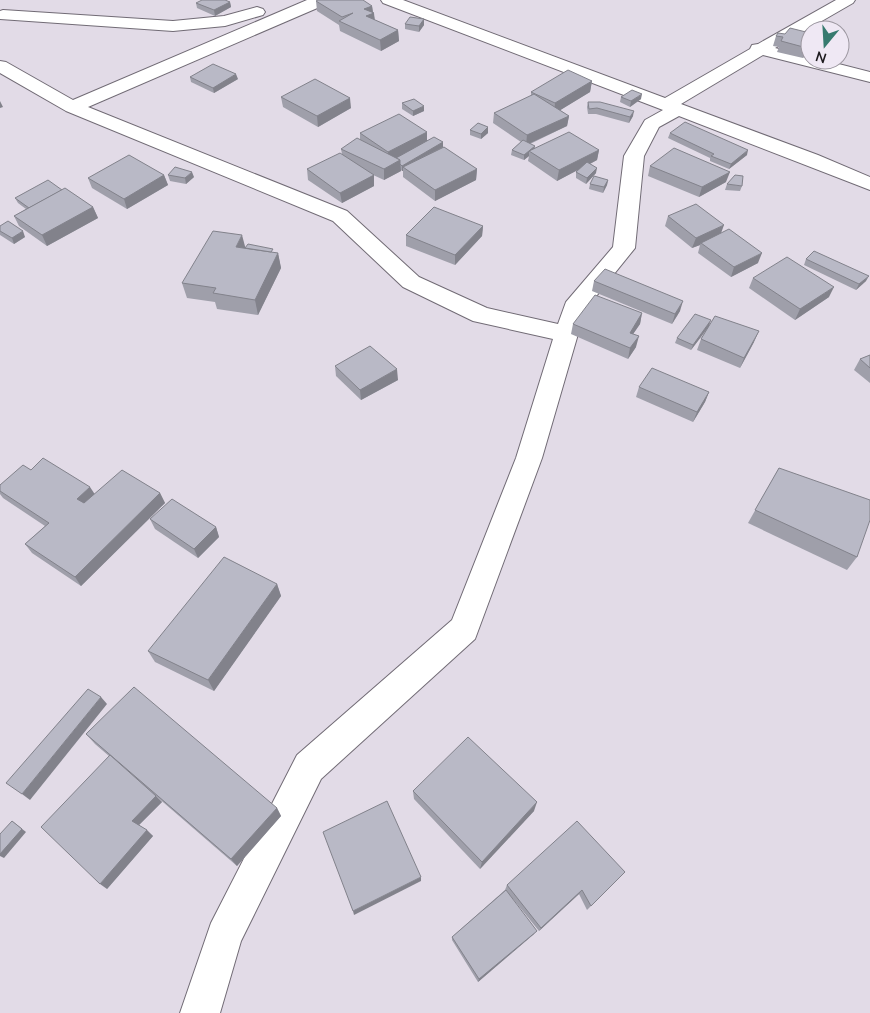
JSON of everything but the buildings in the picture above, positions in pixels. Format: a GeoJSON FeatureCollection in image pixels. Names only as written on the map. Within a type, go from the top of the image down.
{"type":"FeatureCollection","features":[{"type":"Feature","properties":{"kind":"street"},"geometry":{"type":"LineString","coordinates":[[389,0],[811,159],[870,184]]}},
{"type":"Feature","properties":{"kind":"street"},"geometry":{"type":"LineString","coordinates":[[200,1013],[224,936],[309,767],[464,628],[530,458],[574,308],[624,248],[634,156],[652,124],[671,107],[758,49],[847,0]]}},
{"type":"Feature","properties":{"kind":"street"},"geometry":{"type":"LineString","coordinates":[[3,14],[173,26],[225,21],[258,12],[315,2]]}},
{"type":"Feature","properties":{"kind":"street"},"geometry":{"type":"LineString","coordinates":[[72,107],[315,2]]}},
{"type":"Feature","properties":{"kind":"street"},"geometry":{"type":"LineString","coordinates":[[758,49],[870,77]]}},
{"type":"Feature","properties":{"kind":"street"},"geometry":{"type":"LineString","coordinates":[[0,66],[72,107],[340,216],[411,282],[481,315],[566,334]]}}]}
